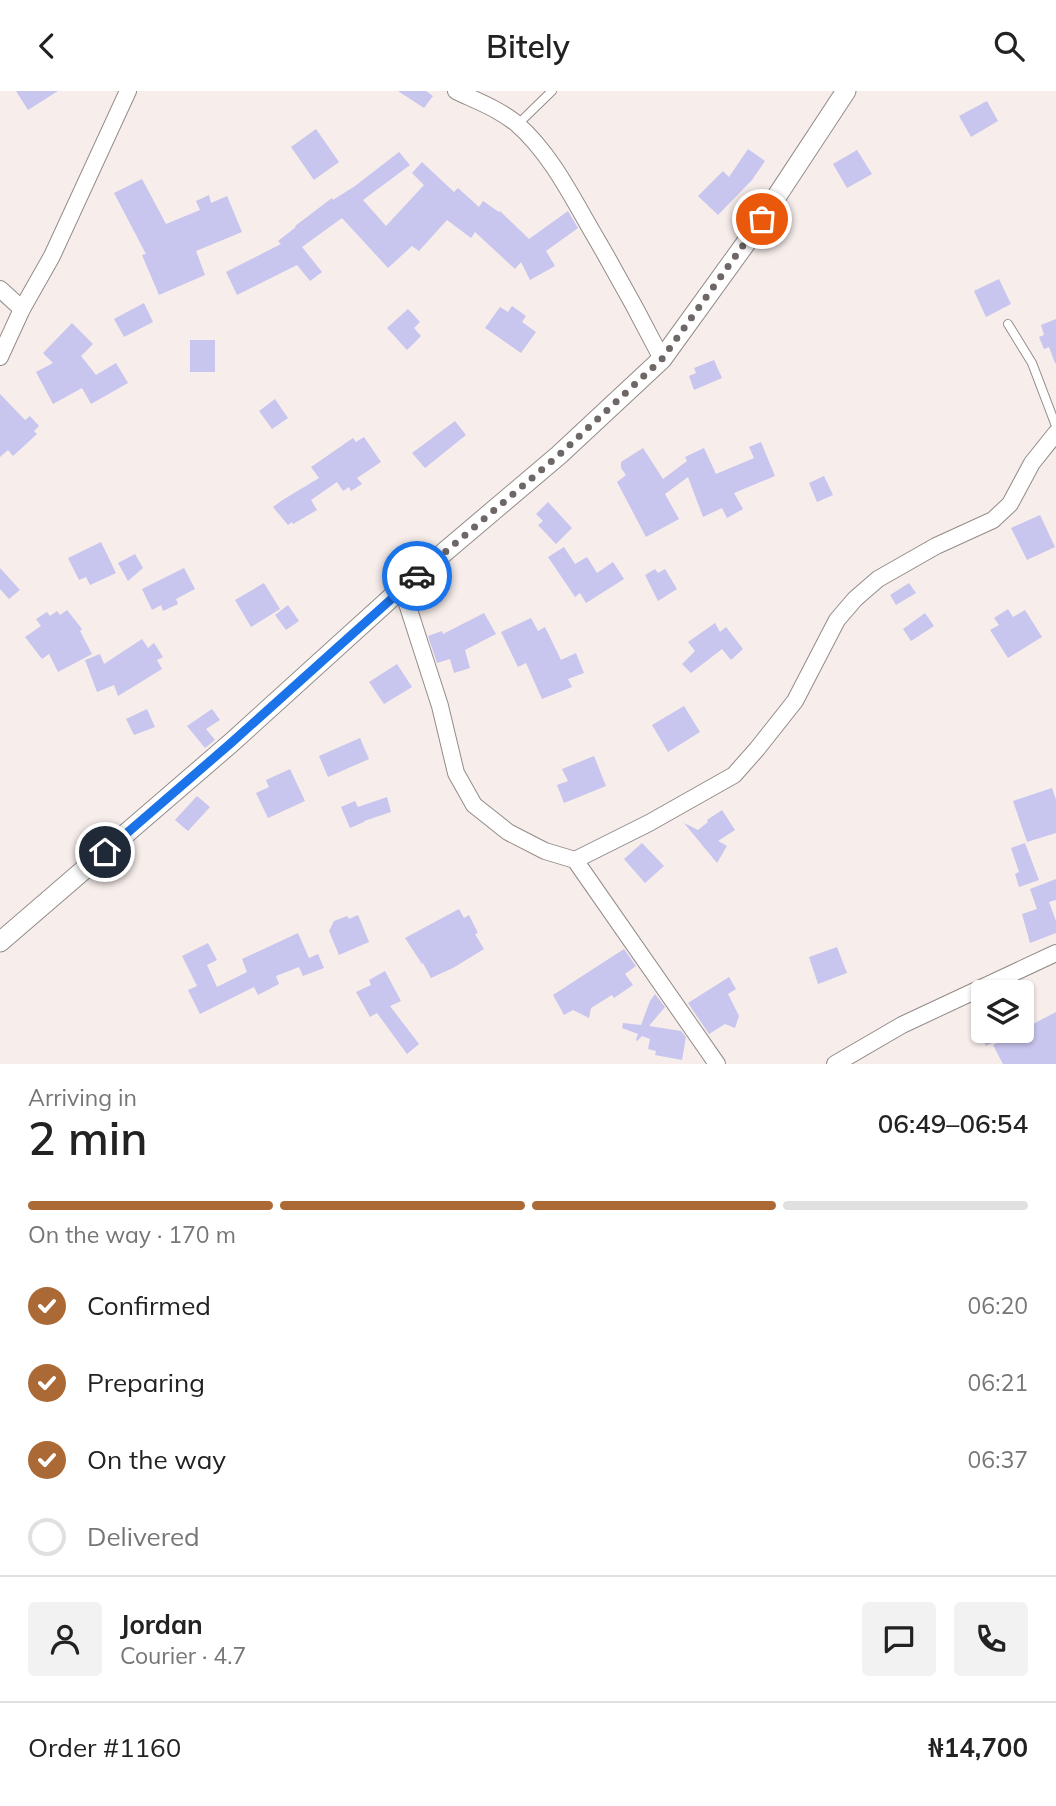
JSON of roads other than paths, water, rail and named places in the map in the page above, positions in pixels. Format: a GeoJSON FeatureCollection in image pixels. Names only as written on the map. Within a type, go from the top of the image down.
{"type":"FeatureCollection","features":[{"type":"Feature","properties":{"kind":"street"},"geometry":{"type":"LineString","coordinates":[[0,357],[22,309],[52,256],[128,91]]}},
{"type":"Feature","properties":{"kind":"street"},"geometry":{"type":"LineString","coordinates":[[456,91],[498,110],[544,153],[631,299],[662,359]]}},
{"type":"Feature","properties":{"kind":"street"},"geometry":{"type":"LineString","coordinates":[[0,942],[231,743],[402,588],[559,455],[662,359],[748,240],[846,91]]}},
{"type":"Feature","properties":{"kind":"street"},"geometry":{"type":"LineString","coordinates":[[0,289],[22,309]]}},
{"type":"Feature","properties":{"kind":"street"},"geometry":{"type":"LineString","coordinates":[[575,860],[649,823],[734,775],[795,701],[837,619],[855,599],[878,579],[936,546],[993,520],[1010,503],[1032,463],[1056,433]]}},
{"type":"Feature","properties":{"kind":"street"},"geometry":{"type":"LineString","coordinates":[[402,588],[440,706],[456,772],[474,805],[509,832],[545,851],[575,860],[717,1064]]}},
{"type":"Feature","properties":{"kind":"street"},"geometry":{"type":"LineString","coordinates":[[835,1064],[902,1025],[1056,953]]}},
{"type":"Feature","properties":{"kind":"lane"},"geometry":{"type":"LineString","coordinates":[[517,125],[552,91]]}},
{"type":"Feature","properties":{"kind":"lane"},"geometry":{"type":"LineString","coordinates":[[1008,324],[1032,363],[1056,426]]}}]}
